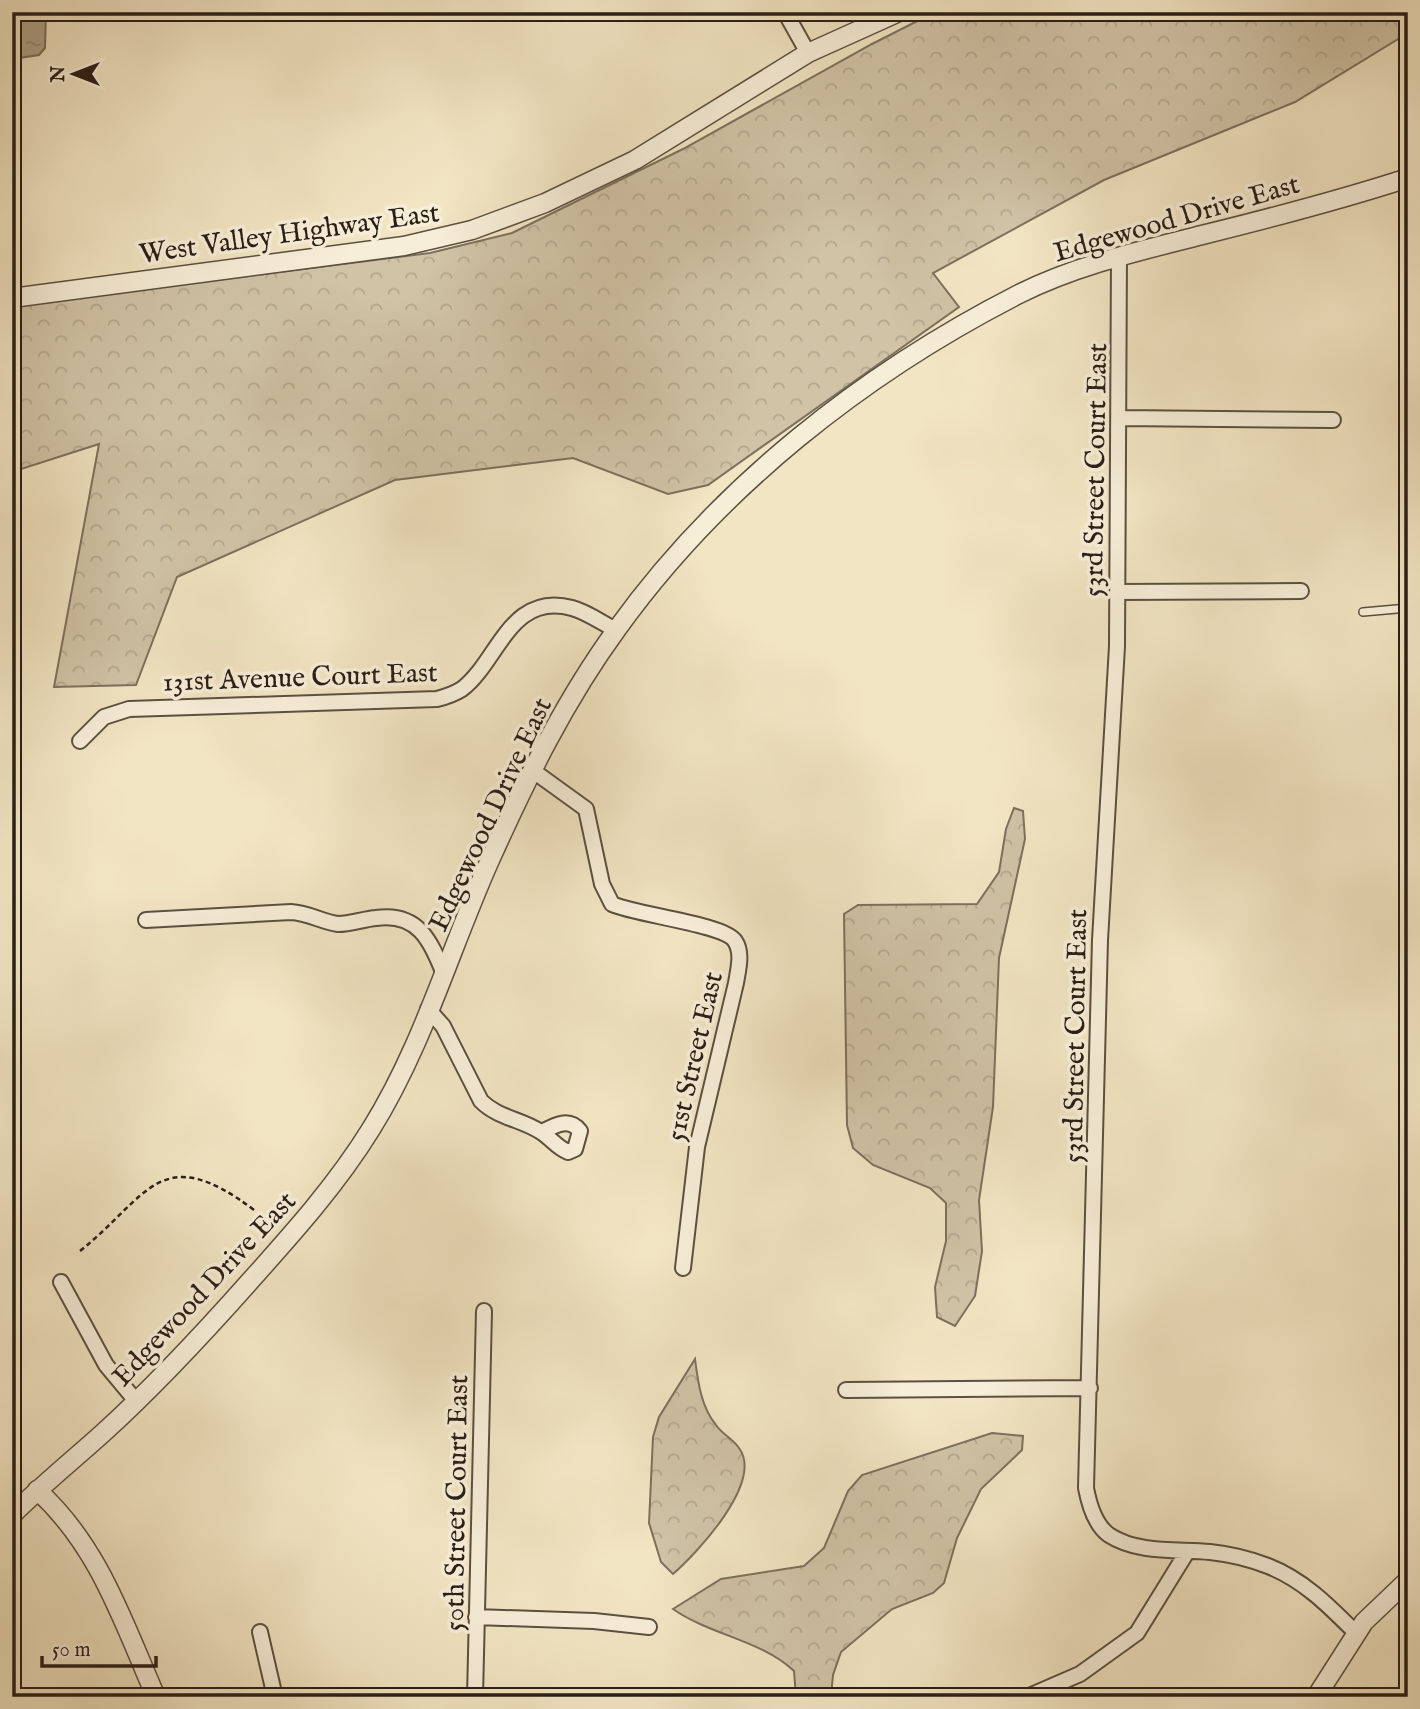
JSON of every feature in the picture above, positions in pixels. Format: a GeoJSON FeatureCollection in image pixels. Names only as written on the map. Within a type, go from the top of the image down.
{"type":"FeatureCollection","features":[{"type":"Feature","properties":{"kind":"street"},"geometry":{"type":"LineString","coordinates":[[785,12],[808,52]]}},
{"type":"Feature","properties":{"kind":"street","name":"West Valley Highway East"},"geometry":{"type":"LineString","coordinates":[[12,298],[404,246],[472,230],[545,203],[635,160],[808,52],[899,12]]}},
{"type":"Feature","properties":{"kind":"street","name":"Edgewood Drive East"},"geometry":{"type":"LineString","coordinates":[[12,1515],[182,1357],[253,1278],[345,1168],[382,1110],[532,770],[616,630],[689,541],[761,469],[832,411],[977,316],[1068,272],[1119,256],[1286,214],[1408,178]]}},
{"type":"Feature","properties":{"kind":"street","name":"53rd Street Court East"},"geometry":{"type":"LineString","coordinates":[[1119,256],[1120,418],[1115,704],[1100,940],[1086,1488],[1089,1504],[1098,1522],[1109,1535],[1130,1543],[1187,1552],[1209,1552],[1269,1566],[1317,1594],[1357,1634]]}},
{"type":"Feature","properties":{"kind":"street"},"geometry":{"type":"LineString","coordinates":[[1120,418],[1333,420]]}},
{"type":"Feature","properties":{"kind":"street"},"geometry":{"type":"LineString","coordinates":[[1116,592],[1301,591]]}},
{"type":"Feature","properties":{"kind":"street","name":"131st Avenue Court East"},"geometry":{"type":"LineString","coordinates":[[80,741],[104,717],[129,709],[437,699],[461,690],[502,636],[521,618],[548,607],[573,608],[616,630]]}},
{"type":"Feature","properties":{"kind":"street","name":"51st Street East"},"geometry":{"type":"LineString","coordinates":[[532,770],[586,809],[602,884],[612,904],[708,928],[728,935],[737,943],[739,964],[736,983],[697,1147],[684,1268]]}},
{"type":"Feature","properties":{"kind":"street"},"geometry":{"type":"LineString","coordinates":[[146,920],[291,912],[306,913],[341,924],[381,917],[406,920],[419,928],[444,974]]}},
{"type":"Feature","properties":{"kind":"street"},"geometry":{"type":"LineString","coordinates":[[428,1009],[443,1026],[481,1101],[498,1115],[542,1132]]}},
{"type":"Feature","properties":{"kind":"street"},"geometry":{"type":"LineString","coordinates":[[61,1282],[106,1365],[136,1401]]}},
{"type":"Feature","properties":{"kind":"street","name":"50th Street Court East"},"geometry":{"type":"LineString","coordinates":[[475,1697],[484,1311]]}},
{"type":"Feature","properties":{"kind":"street"},"geometry":{"type":"LineString","coordinates":[[846,1390],[1090,1388]]}},
{"type":"Feature","properties":{"kind":"street"},"geometry":{"type":"LineString","coordinates":[[37,1490],[62,1513],[88,1548],[156,1697]]}},
{"type":"Feature","properties":{"kind":"street"},"geometry":{"type":"LineString","coordinates":[[1027,1697],[1080,1674],[1137,1633],[1187,1552]]}},
{"type":"Feature","properties":{"kind":"street"},"geometry":{"type":"LineString","coordinates":[[1315,1697],[1364,1622],[1408,1580]]}},
{"type":"Feature","properties":{"kind":"street"},"geometry":{"type":"LineString","coordinates":[[477,1616],[594,1621],[649,1627]]}},
{"type":"Feature","properties":{"kind":"street"},"geometry":{"type":"LineString","coordinates":[[260,1632],[275,1697]]}},
{"type":"Feature","properties":{"kind":"lane"},"geometry":{"type":"LineString","coordinates":[[1363,612],[1408,608]]}},
{"type":"Feature","properties":{"kind":"path"},"geometry":{"type":"LineString","coordinates":[[80,1251],[138,1195],[165,1179],[197,1179],[216,1185],[254,1210]]}},
{"type":"Feature","properties":{"kind":"green space"},"geometry":{"type":"Polygon","coordinates":[[[935,12],[1408,12],[1408,33],[1295,102],[1104,180],[933,273],[959,307],[708,485],[668,494],[573,458],[395,480],[177,577],[136,685],[54,687],[99,444],[12,472],[12,306],[430,253],[512,233],[683,149],[935,12]]]}},
{"type":"Feature","properties":{"kind":"green space"},"geometry":{"type":"Polygon","coordinates":[[[1014,808],[1023,811],[1025,839],[999,958],[993,1107],[979,1200],[982,1251],[975,1296],[955,1326],[937,1317],[935,1287],[946,1241],[946,1203],[930,1188],[873,1165],[853,1148],[847,1125],[844,914],[858,905],[977,904],[999,872],[1006,829],[1014,808]]]}},
{"type":"Feature","properties":{"kind":"green space"},"geometry":{"type":"Polygon","coordinates":[[[695,1359],[707,1410],[718,1428],[739,1448],[744,1462],[743,1479],[724,1516],[711,1534],[673,1574],[661,1562],[649,1523],[653,1437],[659,1417],[695,1359]]]}},
{"type":"Feature","properties":{"kind":"green space"},"geometry":{"type":"Polygon","coordinates":[[[992,1433],[1023,1436],[1022,1450],[981,1489],[957,1538],[944,1583],[933,1593],[892,1609],[841,1652],[833,1675],[831,1697],[796,1697],[794,1671],[781,1661],[673,1609],[721,1579],[804,1566],[824,1548],[848,1491],[862,1475],[992,1433]]]}},
{"type":"Feature","properties":{"kind":"water"},"geometry":{"type":"Polygon","coordinates":[[[12,12],[46,12],[45,48],[39,55],[12,59],[12,12]]]}}]}
